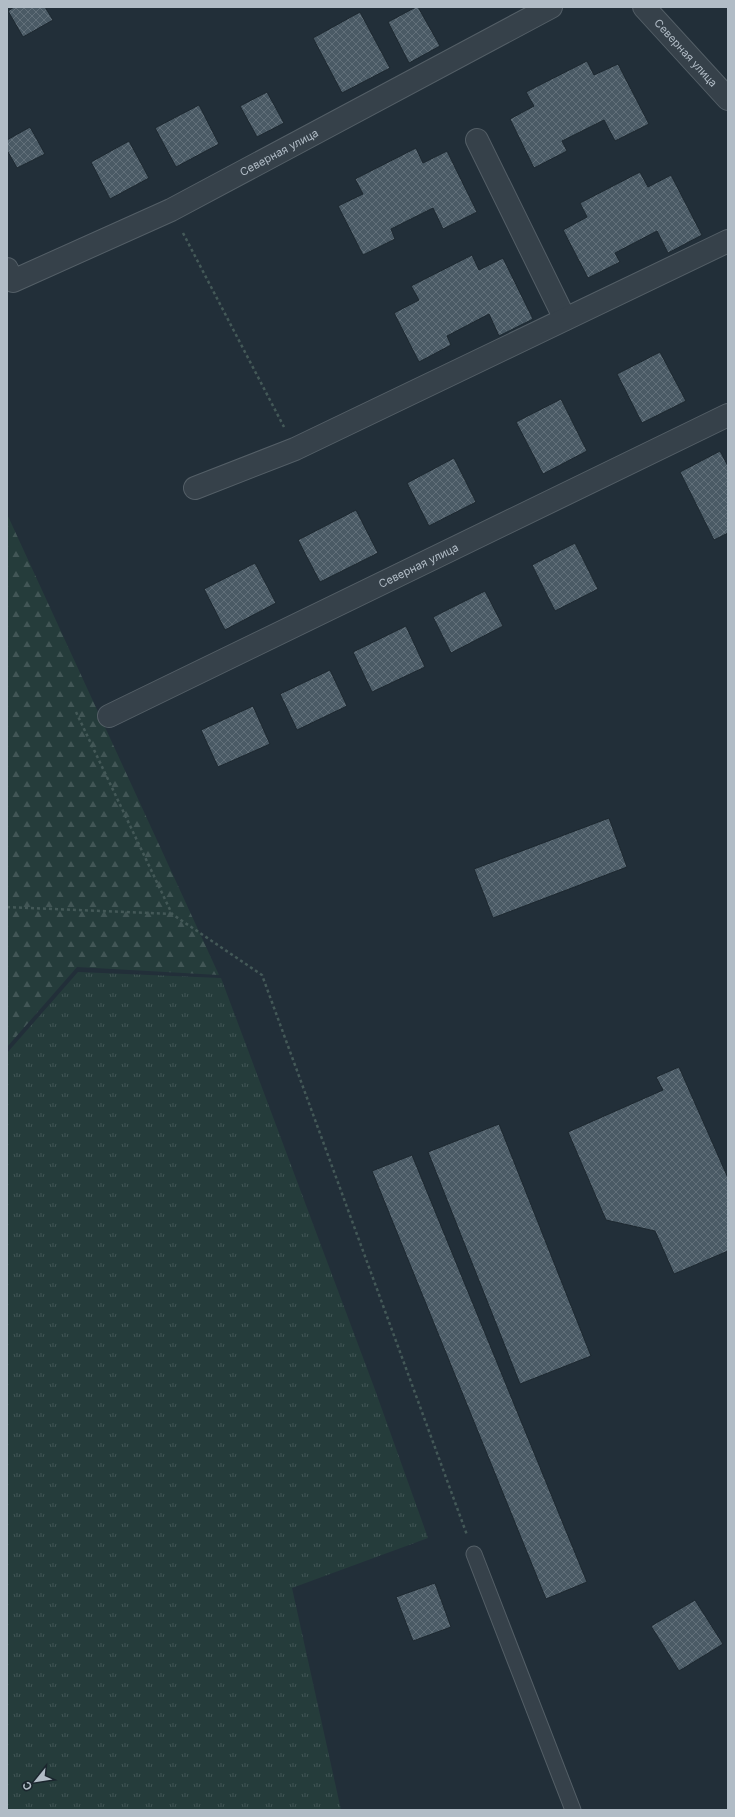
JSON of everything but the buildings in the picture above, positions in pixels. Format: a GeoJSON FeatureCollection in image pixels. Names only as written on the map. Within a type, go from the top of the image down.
{"type":"FeatureCollection","features":[{"type":"Feature","properties":{"kind":"street","name":"Северная улица"},"geometry":{"type":"LineString","coordinates":[[7,269],[13,281],[171,210],[551,7]]}},
{"type":"Feature","properties":{"kind":"street","name":"Северная улица"},"geometry":{"type":"LineString","coordinates":[[644,7],[728,99]]}},
{"type":"Feature","properties":{"kind":"street"},"geometry":{"type":"LineString","coordinates":[[477,140],[565,319]]}},
{"type":"Feature","properties":{"kind":"street"},"geometry":{"type":"LineString","coordinates":[[196,488],[295,449],[728,241]]}},
{"type":"Feature","properties":{"kind":"street","name":"Северная улица"},"geometry":{"type":"LineString","coordinates":[[109,716],[728,415]]}},
{"type":"Feature","properties":{"kind":"lane"},"geometry":{"type":"LineString","coordinates":[[474,1554],[573,1810]]}},
{"type":"Feature","properties":{"kind":"path"},"geometry":{"type":"LineString","coordinates":[[171,210],[295,449]]}},
{"type":"Feature","properties":{"kind":"path"},"geometry":{"type":"LineString","coordinates":[[76,712],[172,914],[262,975],[474,1554]]}},
{"type":"Feature","properties":{"kind":"path"},"geometry":{"type":"LineString","coordinates":[[7,907],[172,914]]}},
{"type":"Feature","properties":{"kind":"green space"},"geometry":{"type":"Polygon","coordinates":[[[7,514],[219,975],[77,967],[7,1047],[7,514]]]}},
{"type":"Feature","properties":{"kind":"green space"},"geometry":{"type":"Polygon","coordinates":[[[78,972],[221,978],[374,1387],[428,1538],[292,1588],[341,1810],[7,1810],[7,1053],[78,972]]]}}]}
